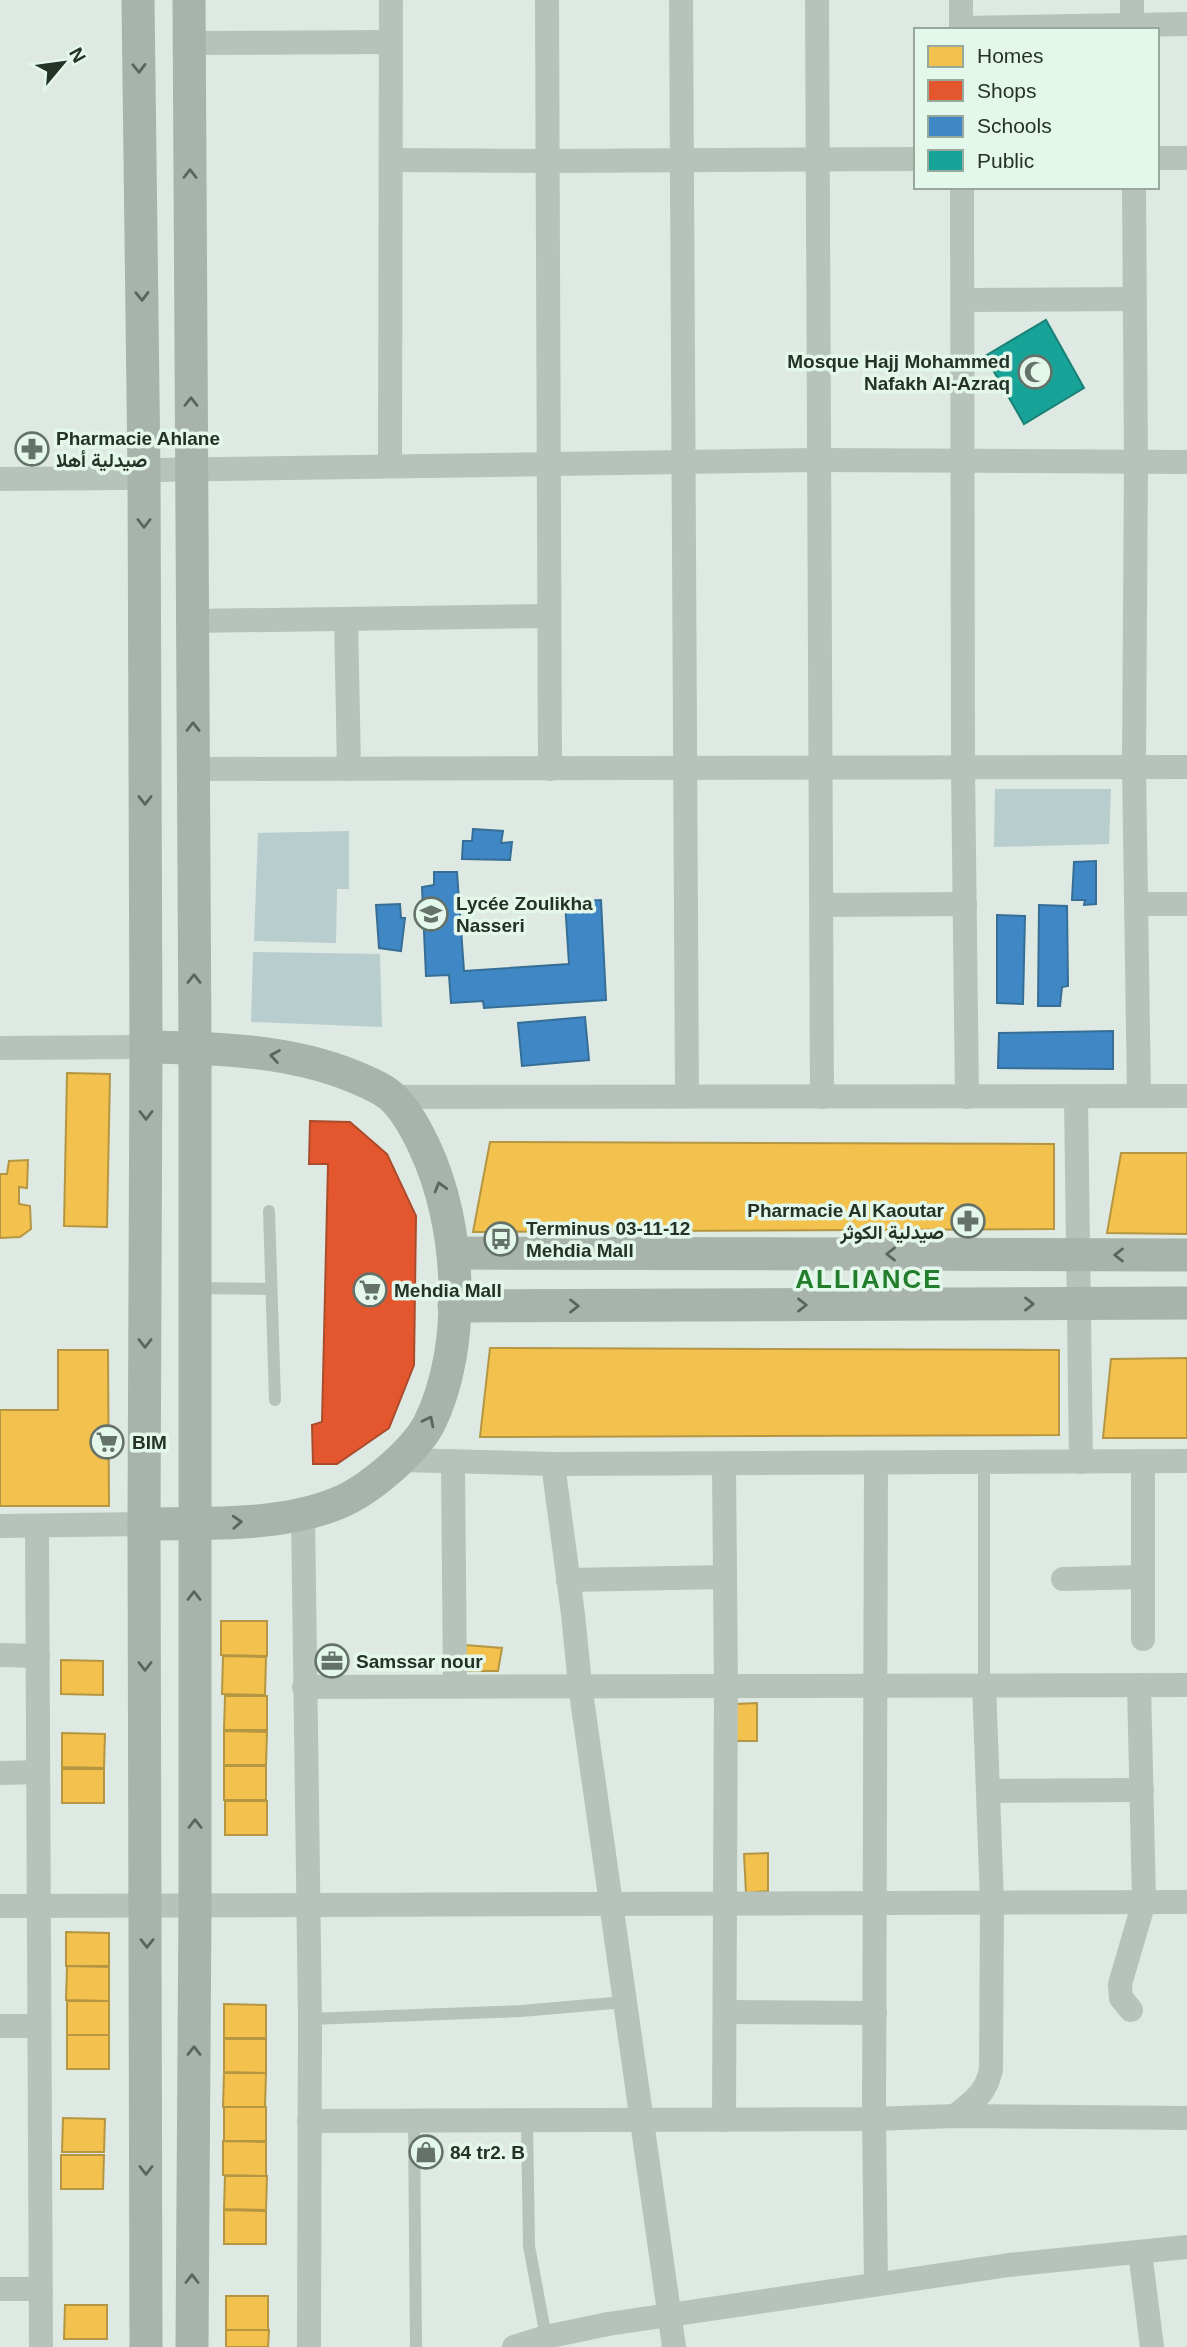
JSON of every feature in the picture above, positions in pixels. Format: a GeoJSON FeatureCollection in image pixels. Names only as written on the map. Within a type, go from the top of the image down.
{"type":"FeatureCollection","features":[{"type":"Feature","properties":{"kind":"street"},"geometry":{"type":"LineString","coordinates":[[138,0],[144,473],[146,1047],[146,2347]]}},
{"type":"Feature","properties":{"kind":"street"},"geometry":{"type":"LineString","coordinates":[[189,0],[195,1047],[192,2347]]}},
{"type":"Feature","properties":{"kind":"street"},"geometry":{"type":"LineString","coordinates":[[390,466],[391,0]]}},
{"type":"Feature","properties":{"kind":"street"},"geometry":{"type":"LineString","coordinates":[[547,0],[550,769]]}},
{"type":"Feature","properties":{"kind":"street"},"geometry":{"type":"LineString","coordinates":[[681,0],[687,1096]]}},
{"type":"Feature","properties":{"kind":"street"},"geometry":{"type":"LineString","coordinates":[[817,0],[822,1097]]}},
{"type":"Feature","properties":{"kind":"street"},"geometry":{"type":"LineString","coordinates":[[961,0],[961,28]]}},
{"type":"Feature","properties":{"kind":"street"},"geometry":{"type":"LineString","coordinates":[[1132,0],[1132,27]]}},
{"type":"Feature","properties":{"kind":"street"},"geometry":{"type":"LineString","coordinates":[[1046,28],[1187,24]]}},
{"type":"Feature","properties":{"kind":"street"},"geometry":{"type":"LineString","coordinates":[[190,43],[391,42]]}},
{"type":"Feature","properties":{"kind":"street"},"geometry":{"type":"LineString","coordinates":[[1159,158],[1187,158]]}},
{"type":"Feature","properties":{"kind":"street"},"geometry":{"type":"LineString","coordinates":[[391,160],[549,162],[914,159]]}},
{"type":"Feature","properties":{"kind":"street"},"geometry":{"type":"LineString","coordinates":[[962,189],[963,769],[967,1097]]}},
{"type":"Feature","properties":{"kind":"street"},"geometry":{"type":"LineString","coordinates":[[1134,189],[1134,767],[1139,1096]]}},
{"type":"Feature","properties":{"kind":"street"},"geometry":{"type":"LineString","coordinates":[[963,300],[1135,299]]}},
{"type":"Feature","properties":{"kind":"street"},"geometry":{"type":"LineString","coordinates":[[0,479],[126,478],[155,470],[548,462],[1187,462]]}},
{"type":"Feature","properties":{"kind":"street"},"geometry":{"type":"LineString","coordinates":[[193,621],[549,616]]}},
{"type":"Feature","properties":{"kind":"street"},"geometry":{"type":"LineString","coordinates":[[346,619],[349,769]]}},
{"type":"Feature","properties":{"kind":"street"},"geometry":{"type":"LineString","coordinates":[[193,769],[1187,767]]}},
{"type":"Feature","properties":{"kind":"street"},"geometry":{"type":"LineString","coordinates":[[822,905],[965,904]]}},
{"type":"Feature","properties":{"kind":"street"},"geometry":{"type":"LineString","coordinates":[[1136,904],[1187,904]]}},
{"type":"Feature","properties":{"kind":"street"},"geometry":{"type":"LineString","coordinates":[[0,1048],[195,1047],[282,1057],[318,1065],[368,1083],[392,1097],[414,1126],[435,1170],[448,1218],[453,1253],[454,1306],[453,1341],[446,1375],[428,1426],[402,1460],[340,1503],[303,1514],[244,1522],[0,1526]]}},
{"type":"Feature","properties":{"kind":"street"},"geometry":{"type":"LineString","coordinates":[[392,1097],[1187,1096]]}},
{"type":"Feature","properties":{"kind":"street"},"geometry":{"type":"LineString","coordinates":[[1076,1097],[1082,1462]]}},
{"type":"Feature","properties":{"kind":"street"},"geometry":{"type":"LineString","coordinates":[[453,1253],[1187,1255]]}},
{"type":"Feature","properties":{"kind":"street"},"geometry":{"type":"LineString","coordinates":[[454,1306],[1187,1303]]}},
{"type":"Feature","properties":{"kind":"street"},"geometry":{"type":"LineString","coordinates":[[402,1460],[553,1464],[1187,1461]]}},
{"type":"Feature","properties":{"kind":"street"},"geometry":{"type":"LineString","coordinates":[[453,1461],[455,1686]]}},
{"type":"Feature","properties":{"kind":"street"},"geometry":{"type":"LineString","coordinates":[[1143,1461],[1143,1639]]}},
{"type":"Feature","properties":{"kind":"street"},"geometry":{"type":"LineString","coordinates":[[876,1463],[876,2284]]}},
{"type":"Feature","properties":{"kind":"street"},"geometry":{"type":"LineString","coordinates":[[553,1464],[580,1685],[674,2347]]}},
{"type":"Feature","properties":{"kind":"street"},"geometry":{"type":"LineString","coordinates":[[724,1464],[724,2120]]}},
{"type":"Feature","properties":{"kind":"street"},"geometry":{"type":"LineString","coordinates":[[303,1514],[306,1906],[310,2019],[309,2347]]}},
{"type":"Feature","properties":{"kind":"street"},"geometry":{"type":"LineString","coordinates":[[37,1526],[41,2347]]}},
{"type":"Feature","properties":{"kind":"street"},"geometry":{"type":"LineString","coordinates":[[568,1580],[725,1577]]}},
{"type":"Feature","properties":{"kind":"street"},"geometry":{"type":"LineString","coordinates":[[1063,1579],[1143,1577]]}},
{"type":"Feature","properties":{"kind":"street"},"geometry":{"type":"LineString","coordinates":[[0,1655],[38,1656]]}},
{"type":"Feature","properties":{"kind":"street"},"geometry":{"type":"LineString","coordinates":[[955,2116],[981,2095],[988,2084],[991,2070],[992,1902],[984,1684]]}},
{"type":"Feature","properties":{"kind":"street"},"geometry":{"type":"LineString","coordinates":[[1131,2010],[1121,1998],[1119,1983],[1144,1902],[1139,1685]]}},
{"type":"Feature","properties":{"kind":"street"},"geometry":{"type":"LineString","coordinates":[[304,1686],[1187,1685]]}},
{"type":"Feature","properties":{"kind":"street"},"geometry":{"type":"LineString","coordinates":[[0,1773],[38,1772]]}},
{"type":"Feature","properties":{"kind":"street"},"geometry":{"type":"LineString","coordinates":[[988,1791],[1142,1790]]}},
{"type":"Feature","properties":{"kind":"street"},"geometry":{"type":"LineString","coordinates":[[0,1906],[1187,1902]]}},
{"type":"Feature","properties":{"kind":"street"},"geometry":{"type":"LineString","coordinates":[[725,2012],[875,2013]]}},
{"type":"Feature","properties":{"kind":"street"},"geometry":{"type":"LineString","coordinates":[[0,2026],[39,2026]]}},
{"type":"Feature","properties":{"kind":"street"},"geometry":{"type":"LineString","coordinates":[[309,2121],[527,2122],[955,2116],[1187,2118]]}},
{"type":"Feature","properties":{"kind":"street"},"geometry":{"type":"LineString","coordinates":[[514,2347],[546,2337],[608,2324],[1009,2265],[1187,2246]]}},
{"type":"Feature","properties":{"kind":"street"},"geometry":{"type":"LineString","coordinates":[[1140,2252],[1152,2347]]}},
{"type":"Feature","properties":{"kind":"street"},"geometry":{"type":"LineString","coordinates":[[0,2289],[41,2289]]}},
{"type":"Feature","properties":{"kind":"lane"},"geometry":{"type":"LineString","coordinates":[[269,1210],[275,1400]]}},
{"type":"Feature","properties":{"kind":"lane"},"geometry":{"type":"LineString","coordinates":[[194,1288],[271,1289]]}},
{"type":"Feature","properties":{"kind":"lane"},"geometry":{"type":"LineString","coordinates":[[984,1463],[984,1684]]}},
{"type":"Feature","properties":{"kind":"lane"},"geometry":{"type":"LineString","coordinates":[[310,2019],[521,2011],[625,2002]]}},
{"type":"Feature","properties":{"kind":"lane"},"geometry":{"type":"LineString","coordinates":[[414,2122],[416,2347]]}},
{"type":"Feature","properties":{"kind":"lane"},"geometry":{"type":"LineString","coordinates":[[527,2122],[529,2246],[546,2337]]}},
{"type":"Feature","properties":{"kind":"shaded area"},"geometry":{"type":"Polygon","coordinates":[[[995,789],[1111,789],[1109,844],[994,847],[995,789]]]}},
{"type":"Feature","properties":{"kind":"shaded area"},"geometry":{"type":"Polygon","coordinates":[[[349,831],[349,889],[337,889],[336,943],[254,941],[258,833],[349,831]]]}},
{"type":"Feature","properties":{"kind":"shaded area"},"geometry":{"type":"Polygon","coordinates":[[[253,952],[380,954],[382,1027],[251,1022],[253,952]]]}},
{"type":"Feature","properties":{"kind":"building: Homes"},"geometry":{"type":"Polygon","coordinates":[[[67,1073],[110,1074],[107,1227],[64,1226],[67,1073]]]}},
{"type":"Feature","properties":{"kind":"building: Homes"},"geometry":{"type":"Polygon","coordinates":[[[490,1142],[1054,1144],[1054,1229],[473,1232],[490,1142]]]}},
{"type":"Feature","properties":{"kind":"building: Homes"},"geometry":{"type":"Polygon","coordinates":[[[1121,1153],[1187,1153],[1187,1234],[1107,1233],[1121,1153]]]}},
{"type":"Feature","properties":{"kind":"building: Homes"},"geometry":{"type":"Polygon","coordinates":[[[28,1160],[27,1188],[19,1187],[19,1204],[30,1206],[31,1229],[20,1237],[0,1238],[0,1174],[7,1174],[9,1161],[28,1160]]]}},
{"type":"Feature","properties":{"kind":"building: Homes"},"geometry":{"type":"Polygon","coordinates":[[[490,1348],[1059,1350],[1059,1435],[480,1437],[490,1348]]]}},
{"type":"Feature","properties":{"kind":"building: Homes"},"geometry":{"type":"Polygon","coordinates":[[[58,1350],[108,1350],[109,1506],[0,1506],[0,1410],[58,1410],[58,1350]]]}},
{"type":"Feature","properties":{"kind":"building: Homes"},"geometry":{"type":"Polygon","coordinates":[[[1187,1358],[1187,1438],[1103,1438],[1111,1359],[1187,1358]]]}},
{"type":"Feature","properties":{"kind":"building: Homes"},"geometry":{"type":"Polygon","coordinates":[[[221,1621],[267,1621],[267,1656],[221,1655],[221,1621]]]}},
{"type":"Feature","properties":{"kind":"building: Homes"},"geometry":{"type":"Polygon","coordinates":[[[465,1645],[502,1648],[498,1671],[464,1671],[465,1645]]]}},
{"type":"Feature","properties":{"kind":"building: Homes"},"geometry":{"type":"Polygon","coordinates":[[[223,1656],[266,1657],[265,1695],[222,1694],[223,1656]]]}},
{"type":"Feature","properties":{"kind":"building: Homes"},"geometry":{"type":"Polygon","coordinates":[[[61,1660],[103,1661],[103,1695],[61,1694],[61,1660]]]}},
{"type":"Feature","properties":{"kind":"building: Homes"},"geometry":{"type":"Polygon","coordinates":[[[225,1696],[267,1696],[267,1730],[224,1730],[225,1696]]]}},
{"type":"Feature","properties":{"kind":"building: Homes"},"geometry":{"type":"Polygon","coordinates":[[[757,1703],[757,1741],[736,1741],[735,1704],[757,1703]]]}},
{"type":"Feature","properties":{"kind":"building: Homes"},"geometry":{"type":"Polygon","coordinates":[[[224,1731],[267,1732],[266,1765],[224,1765],[224,1731]]]}},
{"type":"Feature","properties":{"kind":"building: Homes"},"geometry":{"type":"Polygon","coordinates":[[[62,1733],[105,1734],[104,1768],[62,1767],[62,1733]]]}},
{"type":"Feature","properties":{"kind":"building: Homes"},"geometry":{"type":"Polygon","coordinates":[[[224,1766],[266,1766],[266,1800],[224,1800],[224,1766]]]}},
{"type":"Feature","properties":{"kind":"building: Homes"},"geometry":{"type":"Polygon","coordinates":[[[62,1769],[104,1769],[104,1803],[62,1803],[62,1769]]]}},
{"type":"Feature","properties":{"kind":"building: Homes"},"geometry":{"type":"Polygon","coordinates":[[[225,1801],[267,1801],[267,1835],[225,1835],[225,1801]]]}},
{"type":"Feature","properties":{"kind":"building: Homes"},"geometry":{"type":"Polygon","coordinates":[[[768,1853],[768,1891],[746,1893],[744,1854],[768,1853]]]}},
{"type":"Feature","properties":{"kind":"building: Homes"},"geometry":{"type":"Polygon","coordinates":[[[66,1932],[109,1933],[109,1966],[66,1966],[66,1932]]]}},
{"type":"Feature","properties":{"kind":"building: Homes"},"geometry":{"type":"Polygon","coordinates":[[[67,1966],[109,1967],[109,2001],[66,2000],[67,1966]]]}},
{"type":"Feature","properties":{"kind":"building: Homes"},"geometry":{"type":"Polygon","coordinates":[[[67,2001],[109,2001],[109,2035],[67,2035],[67,2001]]]}},
{"type":"Feature","properties":{"kind":"building: Homes"},"geometry":{"type":"Polygon","coordinates":[[[224,2004],[266,2005],[266,2038],[224,2038],[224,2004]]]}},
{"type":"Feature","properties":{"kind":"building: Homes"},"geometry":{"type":"Polygon","coordinates":[[[67,2035],[109,2035],[109,2069],[67,2069],[67,2035]]]}},
{"type":"Feature","properties":{"kind":"building: Homes"},"geometry":{"type":"Polygon","coordinates":[[[224,2039],[266,2039],[266,2073],[224,2072],[224,2039]]]}},
{"type":"Feature","properties":{"kind":"building: Homes"},"geometry":{"type":"Polygon","coordinates":[[[224,2073],[266,2073],[265,2107],[223,2107],[224,2073]]]}},
{"type":"Feature","properties":{"kind":"building: Homes"},"geometry":{"type":"Polygon","coordinates":[[[224,2107],[266,2107],[266,2141],[224,2141],[224,2107]]]}},
{"type":"Feature","properties":{"kind":"building: Homes"},"geometry":{"type":"Polygon","coordinates":[[[63,2118],[105,2119],[104,2152],[62,2152],[63,2118]]]}},
{"type":"Feature","properties":{"kind":"building: Homes"},"geometry":{"type":"Polygon","coordinates":[[[223,2141],[266,2142],[266,2176],[223,2175],[223,2141]]]}},
{"type":"Feature","properties":{"kind":"building: Homes"},"geometry":{"type":"Polygon","coordinates":[[[61,2155],[104,2155],[103,2189],[61,2189],[61,2155]]]}},
{"type":"Feature","properties":{"kind":"building: Homes"},"geometry":{"type":"Polygon","coordinates":[[[225,2176],[267,2176],[266,2210],[224,2209],[225,2176]]]}},
{"type":"Feature","properties":{"kind":"building: Homes"},"geometry":{"type":"Polygon","coordinates":[[[224,2210],[266,2211],[266,2244],[224,2244],[224,2210]]]}},
{"type":"Feature","properties":{"kind":"building: Homes"},"geometry":{"type":"Polygon","coordinates":[[[226,2296],[268,2296],[268,2330],[226,2330],[226,2296]]]}},
{"type":"Feature","properties":{"kind":"building: Homes"},"geometry":{"type":"Polygon","coordinates":[[[65,2305],[107,2305],[107,2339],[64,2339],[65,2305]]]}},
{"type":"Feature","properties":{"kind":"building: Homes"},"geometry":{"type":"Polygon","coordinates":[[[226,2330],[269,2330],[268,2347],[226,2347],[226,2330]]]}},
{"type":"Feature","properties":{"kind":"building: Shops","name":"Mehdia Mall"},"geometry":{"type":"Polygon","coordinates":[[[310,1121],[350,1122],[387,1154],[416,1216],[414,1365],[389,1428],[337,1464],[313,1464],[312,1425],[322,1422],[328,1164],[309,1164],[310,1121]]]}},
{"type":"Feature","properties":{"kind":"building: Schools"},"geometry":{"type":"Polygon","coordinates":[[[473,829],[503,831],[501,843],[512,842],[510,860],[462,859],[463,841],[472,841],[473,829]]]}},
{"type":"Feature","properties":{"kind":"building: Schools"},"geometry":{"type":"Polygon","coordinates":[[[1096,861],[1096,904],[1084,905],[1085,900],[1072,900],[1074,862],[1096,861]]]}},
{"type":"Feature","properties":{"kind":"building: Schools"},"geometry":{"type":"Polygon","coordinates":[[[434,872],[457,872],[464,971],[569,964],[565,902],[601,900],[606,1000],[484,1008],[483,1001],[451,1003],[449,975],[426,976],[422,887],[434,885],[434,872]]]}},
{"type":"Feature","properties":{"kind":"building: Schools"},"geometry":{"type":"Polygon","coordinates":[[[400,904],[401,918],[405,918],[401,951],[379,948],[376,905],[400,904]]]}},
{"type":"Feature","properties":{"kind":"building: Schools"},"geometry":{"type":"Polygon","coordinates":[[[1039,905],[1067,906],[1068,986],[1062,987],[1060,1006],[1038,1006],[1039,905]]]}},
{"type":"Feature","properties":{"kind":"building: Schools"},"geometry":{"type":"Polygon","coordinates":[[[997,915],[1025,916],[1023,1004],[997,1003],[997,915]]]}},
{"type":"Feature","properties":{"kind":"building: Schools"},"geometry":{"type":"Polygon","coordinates":[[[585,1017],[589,1060],[522,1066],[518,1023],[585,1017]]]}},
{"type":"Feature","properties":{"kind":"building: Schools"},"geometry":{"type":"Polygon","coordinates":[[[1113,1031],[1113,1069],[998,1068],[999,1033],[1113,1031]]]}},
{"type":"Feature","properties":{"kind":"building: Public","name":"Mosque Hajj Mohammed Nafakh Al-Azraq"},"geometry":{"type":"Polygon","coordinates":[[[1046,320],[1084,388],[1024,424],[985,356],[1046,320]]]}},
{"type":"Feature","properties":{"kind":"place","name":"Mosque Hajj Mohammed Nafakh Al-Azraq"},"geometry":{"type":"Point","coordinates":[1035,372]}},
{"type":"Feature","properties":{"kind":"place","name":"Pharmacie Ahlane صيدلية أهلا"},"geometry":{"type":"Point","coordinates":[32,449]}},
{"type":"Feature","properties":{"kind":"place","name":"Lycée Zoulikha Nasseri"},"geometry":{"type":"Point","coordinates":[431,914]}},
{"type":"Feature","properties":{"kind":"place","name":"Pharmacie Al Kaoutar صيدلية الكوثر"},"geometry":{"type":"Point","coordinates":[968,1221]}},
{"type":"Feature","properties":{"kind":"place","name":"Terminus 03-11-12 Mehdia Mall"},"geometry":{"type":"Point","coordinates":[501,1239]}},
{"type":"Feature","properties":{"kind":"place","name":"Mehdia Mall"},"geometry":{"type":"Point","coordinates":[370,1290]}},
{"type":"Feature","properties":{"kind":"place","name":"BIM"},"geometry":{"type":"Point","coordinates":[107,1442]}},
{"type":"Feature","properties":{"kind":"place","name":"Samssar nour"},"geometry":{"type":"Point","coordinates":[332,1661]}},
{"type":"Feature","properties":{"kind":"place","name":"84 tr2. B"},"geometry":{"type":"Point","coordinates":[426,2152]}},
{"type":"Feature","properties":{"kind":"district","name":"ALLIANCE"},"geometry":{"type":"Point","coordinates":[869,1279]}}]}
